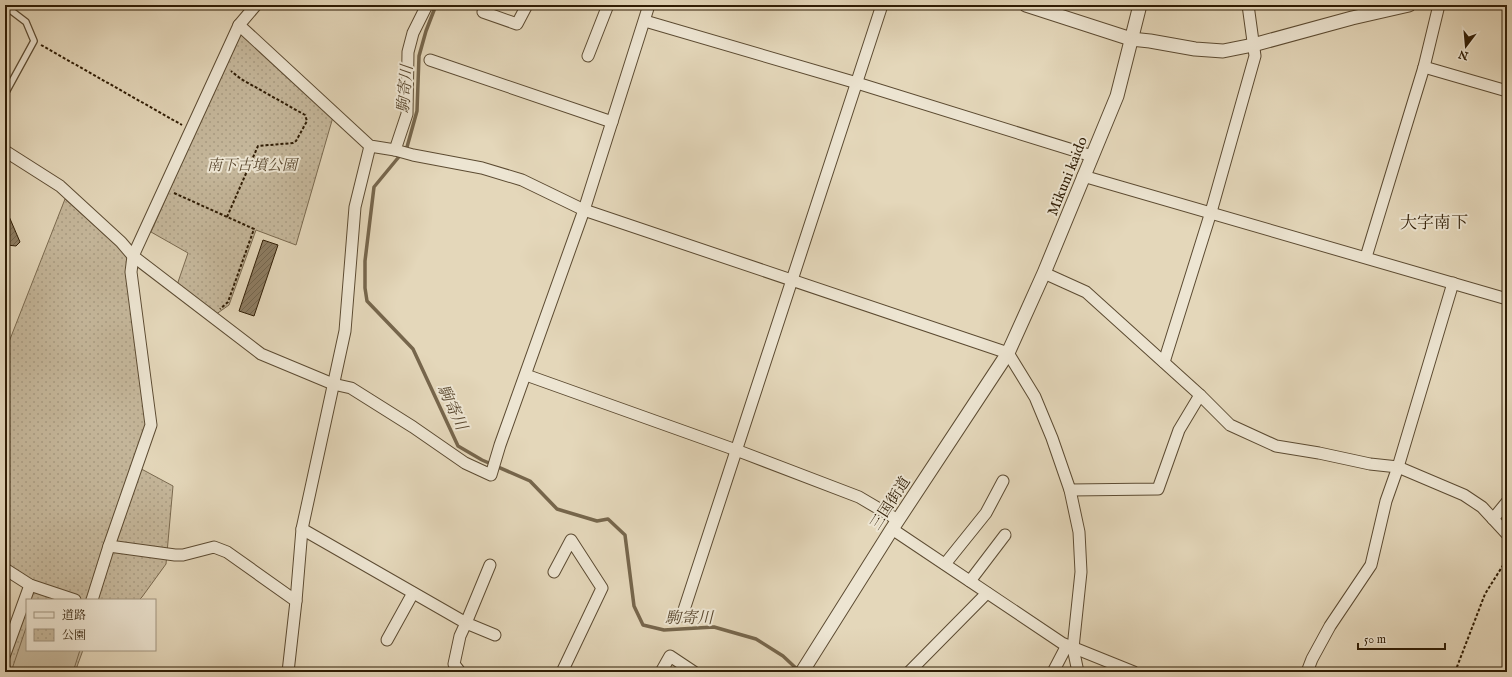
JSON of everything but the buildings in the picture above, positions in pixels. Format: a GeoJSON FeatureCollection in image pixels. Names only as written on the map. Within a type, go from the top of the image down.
{"type":"FeatureCollection","features":[{"type":"Feature","properties":{"kind":"street"},"geometry":{"type":"LineString","coordinates":[[92,599],[151,425],[131,272],[133,256],[239,25],[256,5]]}},
{"type":"Feature","properties":{"kind":"street"},"geometry":{"type":"LineString","coordinates":[[395,150],[407,114],[408,52],[413,33],[427,5]]}},
{"type":"Feature","properties":{"kind":"street"},"geometry":{"type":"LineString","coordinates":[[482,12],[517,24],[527,5]]}},
{"type":"Feature","properties":{"kind":"street"},"geometry":{"type":"LineString","coordinates":[[588,56],[608,5]]}},
{"type":"Feature","properties":{"kind":"street"},"geometry":{"type":"LineString","coordinates":[[5,151],[60,186],[121,242],[133,256],[261,354],[333,384],[351,388],[413,427],[465,463],[491,475],[500,445],[584,210],[649,5]]}},
{"type":"Feature","properties":{"kind":"street"},"geometry":{"type":"LineString","coordinates":[[682,616],[882,5]]}},
{"type":"Feature","properties":{"kind":"street"},"geometry":{"type":"LineString","coordinates":[[1026,5],[1131,39],[1195,49],[1223,51],[1253,46],[1352,18],[1409,5]]}},
{"type":"Feature","properties":{"kind":"street","name":"Mikuni kaido"},"geometry":{"type":"LineString","coordinates":[[1008,353],[1044,273],[1117,96],[1140,5]]}},
{"type":"Feature","properties":{"kind":"street"},"geometry":{"type":"LineString","coordinates":[[1164,362],[1211,212],[1255,56],[1248,5]]}},
{"type":"Feature","properties":{"kind":"street"},"geometry":{"type":"LineString","coordinates":[[1366,257],[1424,67],[1439,5]]}},
{"type":"Feature","properties":{"kind":"street"},"geometry":{"type":"LineString","coordinates":[[645,21],[857,83],[1092,156]]}},
{"type":"Feature","properties":{"kind":"street"},"geometry":{"type":"LineString","coordinates":[[239,25],[370,146],[482,168],[522,180],[584,210],[1008,353],[1035,397],[1052,438],[1070,490],[1078,532],[1081,572],[1073,648],[1078,672]]}},
{"type":"Feature","properties":{"kind":"street"},"geometry":{"type":"LineString","coordinates":[[430,60],[612,122]]}},
{"type":"Feature","properties":{"kind":"street"},"geometry":{"type":"LineString","coordinates":[[1424,67],[1507,91]]}},
{"type":"Feature","properties":{"kind":"street"},"geometry":{"type":"LineString","coordinates":[[288,672],[302,529],[345,331],[355,207],[370,146]]}},
{"type":"Feature","properties":{"kind":"street"},"geometry":{"type":"LineString","coordinates":[[1083,176],[1507,299]]}},
{"type":"Feature","properties":{"kind":"street"},"geometry":{"type":"LineString","coordinates":[[1044,273],[1086,292],[1200,395],[1230,425],[1276,446],[1398,468],[1464,495],[1482,507],[1507,534]]}},
{"type":"Feature","properties":{"kind":"street"},"geometry":{"type":"LineString","coordinates":[[1307,672],[1312,659],[1330,626],[1371,565],[1386,501],[1398,468],[1453,283]]}},
{"type":"Feature","properties":{"kind":"street","name":"三国街道"},"geometry":{"type":"LineString","coordinates":[[802,672],[895,525],[1008,353]]}},
{"type":"Feature","properties":{"kind":"street"},"geometry":{"type":"LineString","coordinates":[[526,375],[736,450],[859,496],[945,564],[1062,643],[1134,672]]}},
{"type":"Feature","properties":{"kind":"street"},"geometry":{"type":"LineString","coordinates":[[1070,490],[1158,489],[1179,430],[1200,395]]}},
{"type":"Feature","properties":{"kind":"street"},"geometry":{"type":"LineString","coordinates":[[945,564],[986,513],[1003,481]]}},
{"type":"Feature","properties":{"kind":"street"},"geometry":{"type":"LineString","coordinates":[[1493,519],[1507,502]]}},
{"type":"Feature","properties":{"kind":"street"},"geometry":{"type":"LineString","coordinates":[[302,529],[466,623],[495,634]]}},
{"type":"Feature","properties":{"kind":"street"},"geometry":{"type":"LineString","coordinates":[[970,581],[1006,535]]}},
{"type":"Feature","properties":{"kind":"street"},"geometry":{"type":"LineString","coordinates":[[554,572],[571,540],[602,588],[562,672]]}},
{"type":"Feature","properties":{"kind":"street"},"geometry":{"type":"LineString","coordinates":[[109,546],[175,555],[183,555],[214,547],[227,552],[296,601]]}},
{"type":"Feature","properties":{"kind":"street"},"geometry":{"type":"LineString","coordinates":[[460,672],[454,664],[460,636],[490,565]]}},
{"type":"Feature","properties":{"kind":"street"},"geometry":{"type":"LineString","coordinates":[[5,569],[30,585],[72,599]]}},
{"type":"Feature","properties":{"kind":"street"},"geometry":{"type":"LineString","coordinates":[[5,654],[30,585]]}},
{"type":"Feature","properties":{"kind":"street"},"geometry":{"type":"LineString","coordinates":[[909,672],[987,592]]}},
{"type":"Feature","properties":{"kind":"street"},"geometry":{"type":"LineString","coordinates":[[387,640],[413,593]]}},
{"type":"Feature","properties":{"kind":"street"},"geometry":{"type":"LineString","coordinates":[[1053,672],[1065,649],[1073,648]]}},
{"type":"Feature","properties":{"kind":"street"},"geometry":{"type":"LineString","coordinates":[[661,672],[670,656],[694,672]]}},
{"type":"Feature","properties":{"kind":"lane"},"geometry":{"type":"LineString","coordinates":[[5,6],[26,22],[34,41],[5,94]]}},
{"type":"Feature","properties":{"kind":"path"},"geometry":{"type":"LineString","coordinates":[[34,41],[192,130]]}},
{"type":"Feature","properties":{"kind":"path"},"geometry":{"type":"LineString","coordinates":[[222,63],[241,78],[305,114],[307,121],[296,141],[292,143],[258,146],[227,217]]}},
{"type":"Feature","properties":{"kind":"path"},"geometry":{"type":"LineString","coordinates":[[164,189],[254,229],[228,302],[212,316]]}},
{"type":"Feature","properties":{"kind":"path"},"geometry":{"type":"LineString","coordinates":[[1455,672],[1485,594],[1507,559]]}},
{"type":"Feature","properties":{"kind":"green space","name":"南下古墳公園"},"geometry":{"type":"Polygon","coordinates":[[[242,35],[333,117],[296,245],[256,230],[229,305],[215,315],[177,285],[188,253],[151,232],[238,36],[242,35]]]}},
{"type":"Feature","properties":{"kind":"green space"},"geometry":{"type":"Polygon","coordinates":[[[65,199],[127,255],[146,427],[134,465],[173,486],[166,564],[140,599],[28,599],[31,593],[5,565],[5,352],[65,199]]]}},
{"type":"Feature","properties":{"kind":"green space"},"geometry":{"type":"Polygon","coordinates":[[[26,607],[26,651],[83,651],[75,672],[5,672],[26,607]]]}},
{"type":"Feature","properties":{"kind":"green space"},"geometry":{"type":"Polygon","coordinates":[[[26,628],[26,651],[80,651],[73,672],[11,672],[26,628]]]}},
{"type":"Feature","properties":{"kind":"waterway","name":"駒寄川"},"geometry":{"type":"LineString","coordinates":[[436,5],[426,31],[419,56],[417,111],[407,147],[374,187],[365,261],[365,288],[367,301],[413,349],[458,446],[482,460],[530,481],[557,509],[597,521],[608,519],[625,535],[634,606],[643,625],[664,630],[714,627],[756,639],[783,656],[799,671]]}},
{"type":"Feature","properties":{"kind":"district","name":"大字南下"},"geometry":{"type":"Point","coordinates":[1434,222]}}]}
